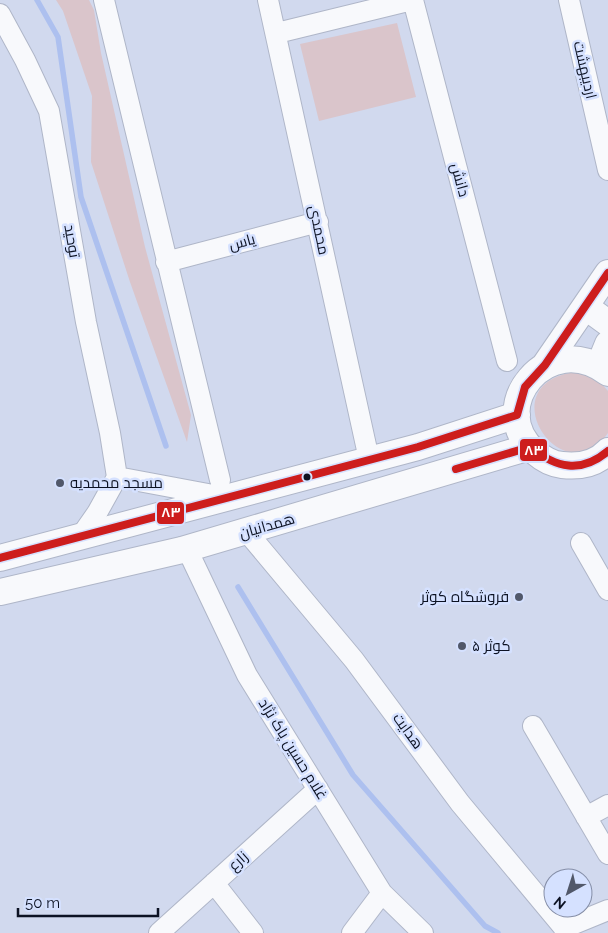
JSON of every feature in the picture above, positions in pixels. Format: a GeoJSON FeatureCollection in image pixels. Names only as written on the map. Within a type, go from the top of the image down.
{"type":"FeatureCollection","features":[{"type":"Feature","properties":{"kind":"main road"},"geometry":{"type":"LineString","coordinates":[[545,366],[608,273]]}},
{"type":"Feature","properties":{"kind":"main road"},"geometry":{"type":"LineString","coordinates":[[586,307],[608,323]]}},
{"type":"Feature","properties":{"kind":"main road"},"geometry":{"type":"LineString","coordinates":[[605,361],[562,359],[545,366],[533,374],[524,386],[518,400],[517,415],[521,432],[530,447],[550,462],[574,467],[590,464],[608,451]]}},
{"type":"Feature","properties":{"kind":"main road"},"geometry":{"type":"LineString","coordinates":[[0,558],[81,536],[222,489],[418,447],[517,415]]}},
{"type":"Feature","properties":{"kind":"main road","name":"همدانیان"},"geometry":{"type":"LineString","coordinates":[[0,592],[187,549],[530,447]]}},
{"type":"Feature","properties":{"kind":"street"},"geometry":{"type":"LineString","coordinates":[[81,536],[98,513],[117,477],[222,489],[104,0]]}},
{"type":"Feature","properties":{"kind":"street","name":"محمدی"},"geometry":{"type":"LineString","coordinates":[[268,0],[369,459]]}},
{"type":"Feature","properties":{"kind":"street","name":"دانش"},"geometry":{"type":"LineString","coordinates":[[276,33],[412,0],[507,361]]}},
{"type":"Feature","properties":{"kind":"street","name":"اردیبهشت"},"geometry":{"type":"LineString","coordinates":[[570,0],[608,170]]}},
{"type":"Feature","properties":{"kind":"street","name":"توحید"},"geometry":{"type":"LineString","coordinates":[[0,14],[49,112],[86,322],[110,433],[117,477]]}},
{"type":"Feature","properties":{"kind":"street","name":"یاس"},"geometry":{"type":"LineString","coordinates":[[166,262],[318,222]]}},
{"type":"Feature","properties":{"kind":"street","name":"هدایت"},"geometry":{"type":"LineString","coordinates":[[247,532],[354,660],[460,802],[565,931]]}},
{"type":"Feature","properties":{"kind":"street"},"geometry":{"type":"LineString","coordinates":[[581,543],[608,590]]}},
{"type":"Feature","properties":{"kind":"street","name":"غلام حسین پاک نژاد"},"geometry":{"type":"LineString","coordinates":[[187,549],[247,675],[382,892],[423,933]]}},
{"type":"Feature","properties":{"kind":"street"},"geometry":{"type":"LineString","coordinates":[[534,726],[608,854]]}},
{"type":"Feature","properties":{"kind":"street","name":"زارع"},"geometry":{"type":"LineString","coordinates":[[159,933],[318,790]]}},
{"type":"Feature","properties":{"kind":"street"},"geometry":{"type":"LineString","coordinates":[[586,817],[608,805]]}},
{"type":"Feature","properties":{"kind":"street"},"geometry":{"type":"LineString","coordinates":[[214,883],[253,933]]}},
{"type":"Feature","properties":{"kind":"street"},"geometry":{"type":"LineString","coordinates":[[352,933],[382,892]]}},
{"type":"Feature","properties":{"kind":"street"},"geometry":{"type":"LineString","coordinates":[[565,931],[608,910]]}},
{"type":"Feature","properties":{"kind":"shaded area"},"geometry":{"type":"Polygon","coordinates":[[[56,0],[89,0],[94,10],[101,53],[145,247],[191,415],[187,442],[130,282],[91,162],[92,96],[63,11],[56,0]]]}},
{"type":"Feature","properties":{"kind":"shaded area"},"geometry":{"type":"Polygon","coordinates":[[[397,23],[416,97],[319,121],[300,44],[397,23]]]}},
{"type":"Feature","properties":{"kind":"shaded area"},"geometry":{"type":"Polygon","coordinates":[[[575,372],[593,378],[608,391],[608,433],[590,450],[571,453],[555,445],[542,431],[535,414],[537,396],[549,381],[575,372]]]}},
{"type":"Feature","properties":{"kind":"waterway"},"geometry":{"type":"LineString","coordinates":[[37,0],[58,37],[81,197],[166,446]]}},
{"type":"Feature","properties":{"kind":"waterway"},"geometry":{"type":"LineString","coordinates":[[238,587],[353,775],[485,926],[498,933]]}},
{"type":"Feature","properties":{"kind":"transit line","name":"۸۳"},"geometry":{"type":"LineString","coordinates":[[0,558],[418,447],[517,415],[525,387],[545,365],[608,273]]}},
{"type":"Feature","properties":{"kind":"transit line","name":"۸۳"},"geometry":{"type":"LineString","coordinates":[[456,469],[530,447],[549,460],[569,466],[588,463],[608,451]]}},
{"type":"Feature","properties":{"kind":"place","name":"مسجد محمدیه"},"geometry":{"type":"Point","coordinates":[60,483]}},
{"type":"Feature","properties":{"kind":"place","name":"فروشگاه کوثر"},"geometry":{"type":"Point","coordinates":[519,597]}},
{"type":"Feature","properties":{"kind":"place","name":"کوثر ۵"},"geometry":{"type":"Point","coordinates":[462,646]}}]}
